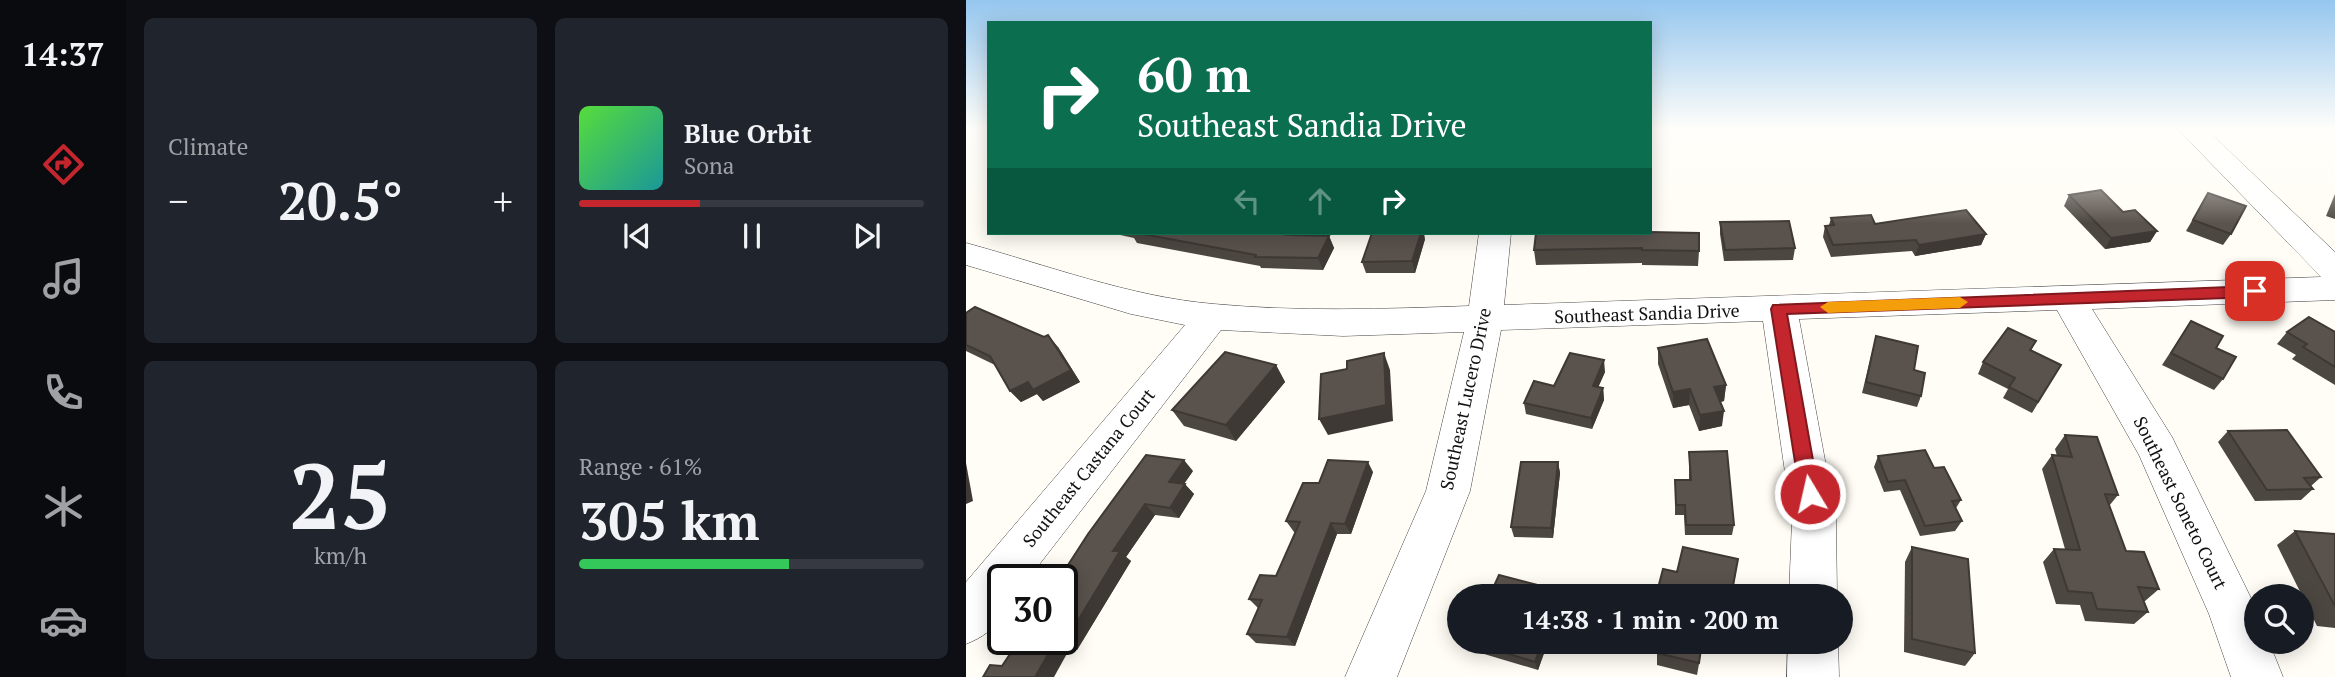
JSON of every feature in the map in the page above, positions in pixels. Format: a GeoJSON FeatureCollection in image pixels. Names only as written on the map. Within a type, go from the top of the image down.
{"type":"FeatureCollection","features":[{"type":"Feature","properties":{"kind":"street"},"geometry":{"type":"LineString","coordinates":[[2223,161],[2335,271]]}},
{"type":"Feature","properties":{"kind":"street","name":"Southeast Lucero Drive"},"geometry":{"type":"LineString","coordinates":[[1371,677],[1448,491],[1485,320],[1494,235]]}},
{"type":"Feature","properties":{"kind":"street","name":"Southeast Sandia Drive"},"geometry":{"type":"LineString","coordinates":[[966,254],[1131,302],[1212,317],[1343,323],[2335,288]]}},
{"type":"Feature","properties":{"kind":"street","name":"Southeast Soneto Court"},"geometry":{"type":"LineString","coordinates":[[2068,298],[2157,449],[2232,611],[2257,677]]}},
{"type":"Feature","properties":{"kind":"street"},"geometry":{"type":"LineString","coordinates":[[1779,309],[1814,520],[1813,584]]}},
{"type":"Feature","properties":{"kind":"street","name":"Southeast Castana Court"},"geometry":{"type":"LineString","coordinates":[[966,620],[1212,317]]}},
{"type":"Feature","properties":{"kind":"street"},"geometry":{"type":"LineString","coordinates":[[1813,654],[1813,677]]}},
{"type":"Feature","properties":{"kind":"building"},"geometry":{"type":"Polygon","coordinates":[[[2101,190],[2123,212],[2135,210],[2157,231],[2111,238],[2069,195],[2101,190]]]}},
{"type":"Feature","properties":{"kind":"building"},"geometry":{"type":"Polygon","coordinates":[[[2208,193],[2246,206],[2231,234],[2193,220],[2208,193]]]}},
{"type":"Feature","properties":{"kind":"building"},"geometry":{"type":"Polygon","coordinates":[[[1966,210],[1986,234],[1919,245],[1916,240],[1833,245],[1825,226],[1834,225],[1831,218],[1871,215],[1875,224],[1966,210]]]}},
{"type":"Feature","properties":{"kind":"building"},"geometry":{"type":"Polygon","coordinates":[[[1789,221],[1795,248],[1725,250],[1720,222],[1789,221]]]}},
{"type":"Feature","properties":{"kind":"building"},"geometry":{"type":"Polygon","coordinates":[[[1699,233],[1699,251],[1642,248],[1534,250],[1536,235],[1699,233]]]}},
{"type":"Feature","properties":{"kind":"building"},"geometry":{"type":"Polygon","coordinates":[[[1148,235],[1329,236],[1318,258],[1255,257],[1256,255],[1148,235]]]}},
{"type":"Feature","properties":{"kind":"building"},"geometry":{"type":"Polygon","coordinates":[[[1371,235],[1420,235],[1412,261],[1362,262],[1371,235]]]}},
{"type":"Feature","properties":{"kind":"building"},"geometry":{"type":"Polygon","coordinates":[[[975,307],[1044,337],[1048,335],[1071,370],[1033,390],[1028,382],[1010,391],[990,356],[966,345],[966,313],[975,307]]]}},
{"type":"Feature","properties":{"kind":"building"},"geometry":{"type":"Polygon","coordinates":[[[2309,317],[2335,332],[2335,367],[2303,347],[2307,344],[2287,332],[2309,317]]]}},
{"type":"Feature","properties":{"kind":"building"},"geometry":{"type":"Polygon","coordinates":[[[2191,321],[2223,336],[2216,348],[2236,357],[2223,379],[2171,353],[2191,321]]]}},
{"type":"Feature","properties":{"kind":"building"},"geometry":{"type":"Polygon","coordinates":[[[2008,328],[2036,341],[2030,350],[2061,365],[2038,402],[2009,387],[2015,378],[1983,362],[2008,328]]]}},
{"type":"Feature","properties":{"kind":"building"},"geometry":{"type":"Polygon","coordinates":[[[1876,336],[1918,346],[1914,370],[1925,373],[1921,396],[1866,382],[1876,336]]]}},
{"type":"Feature","properties":{"kind":"building"},"geometry":{"type":"Polygon","coordinates":[[[1707,339],[1726,385],[1714,387],[1724,411],[1700,415],[1690,389],[1673,392],[1658,348],[1707,339]]]}},
{"type":"Feature","properties":{"kind":"building"},"geometry":{"type":"Polygon","coordinates":[[[1225,352],[1276,365],[1226,425],[1172,410],[1225,352]]]}},
{"type":"Feature","properties":{"kind":"building"},"geometry":{"type":"Polygon","coordinates":[[[1384,353],[1386,405],[1319,419],[1321,374],[1347,369],[1347,361],[1384,353]]]}},
{"type":"Feature","properties":{"kind":"building"},"geometry":{"type":"Polygon","coordinates":[[[1570,353],[1604,360],[1593,386],[1603,388],[1591,418],[1524,403],[1534,381],[1554,386],[1570,353]]]}},
{"type":"Feature","properties":{"kind":"building"},"geometry":{"type":"Polygon","coordinates":[[[2287,430],[2321,477],[2304,478],[2313,489],[2267,490],[2228,431],[2287,430]]]}},
{"type":"Feature","properties":{"kind":"building"},"geometry":{"type":"Polygon","coordinates":[[[2065,435],[2097,437],[2118,495],[2105,494],[2126,551],[2144,552],[2159,589],[2138,587],[2148,612],[2097,609],[2092,593],[2068,591],[2054,549],[2080,550],[2052,455],[2072,457],[2065,435]]]}},
{"type":"Feature","properties":{"kind":"building"},"geometry":{"type":"Polygon","coordinates":[[[1925,450],[1934,468],[1944,467],[1961,500],[1952,501],[1962,521],[1925,526],[1905,480],[1888,482],[1878,456],[1925,450]]]}},
{"type":"Feature","properties":{"kind":"building"},"geometry":{"type":"Polygon","coordinates":[[[1727,451],[1734,525],[1686,525],[1685,505],[1676,505],[1675,480],[1691,480],[1689,452],[1727,451]]]}},
{"type":"Feature","properties":{"kind":"building"},"geometry":{"type":"Polygon","coordinates":[[[1146,455],[1184,460],[1169,482],[1185,484],[1170,508],[1145,504],[1113,551],[1120,551],[1078,620],[1078,564],[1069,564],[1146,455]]]}},
{"type":"Feature","properties":{"kind":"building"},"geometry":{"type":"Polygon","coordinates":[[[1328,460],[1368,462],[1345,524],[1331,523],[1287,637],[1247,634],[1262,600],[1249,599],[1260,575],[1276,576],[1300,522],[1286,521],[1303,483],[1319,483],[1328,460]]]}},
{"type":"Feature","properties":{"kind":"building"},"geometry":{"type":"Polygon","coordinates":[[[1521,462],[1558,462],[1551,528],[1511,527],[1521,462]]]}},
{"type":"Feature","properties":{"kind":"building"},"geometry":{"type":"Polygon","coordinates":[[[2295,531],[2335,534],[2335,606],[2295,531]]]}},
{"type":"Feature","properties":{"kind":"building"},"geometry":{"type":"Polygon","coordinates":[[[1683,547],[1738,559],[1733,584],[1659,584],[1663,569],[1677,572],[1683,547]]]}},
{"type":"Feature","properties":{"kind":"building"},"geometry":{"type":"Polygon","coordinates":[[[1912,547],[1968,559],[1975,653],[1912,639],[1912,547]]]}},
{"type":"Feature","properties":{"kind":"building"},"geometry":{"type":"Polygon","coordinates":[[[1499,575],[1534,584],[1495,584],[1499,575]]]}},
{"type":"Feature","properties":{"kind":"building"},"geometry":{"type":"Polygon","coordinates":[[[1509,654],[1538,654],[1535,662],[1509,654]]]}},
{"type":"Feature","properties":{"kind":"building"},"geometry":{"type":"Polygon","coordinates":[[[1661,654],[1700,654],[1699,663],[1661,654]]]}},
{"type":"Feature","properties":{"kind":"building"},"geometry":{"type":"Polygon","coordinates":[[[1009,655],[1048,655],[1035,677],[983,677],[990,665],[1002,666],[1009,655]]]}},
{"type":"Feature","properties":{"kind":"slow traffic"},"geometry":{"type":"LineString","coordinates":[[1828,307],[1960,302]]}},
{"type":"Feature","properties":{"kind":"route"},"geometry":{"type":"LineString","coordinates":[[1810,494],[1779,309],[2255,291]]}}]}
